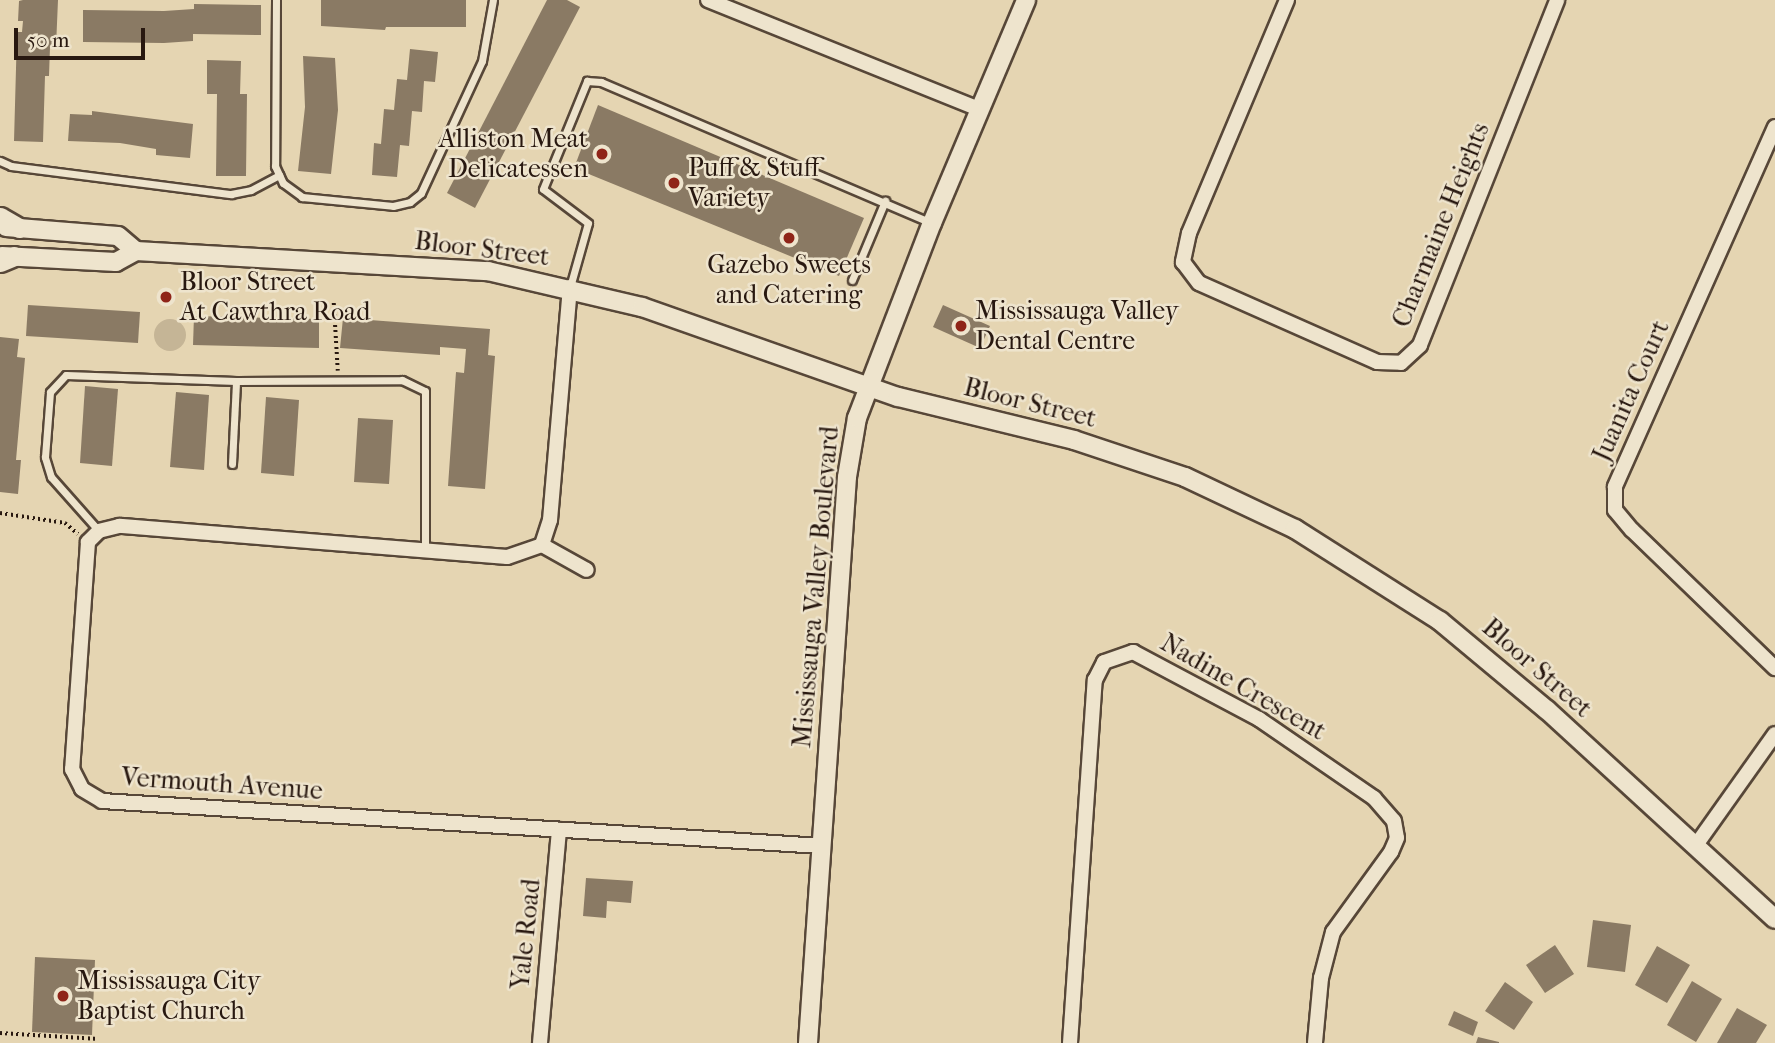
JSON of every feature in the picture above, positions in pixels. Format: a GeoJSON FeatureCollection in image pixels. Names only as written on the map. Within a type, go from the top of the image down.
{"type":"FeatureCollection","features":[{"type":"Feature","properties":{"kind":"main road"},"geometry":{"type":"LineString","coordinates":[[0,217],[10,227]]}},
{"type":"Feature","properties":{"kind":"street"},"geometry":{"type":"LineString","coordinates":[[708,0],[981,110]]}},
{"type":"Feature","properties":{"kind":"street","name":"Mississauga Valley Boulevard"},"geometry":{"type":"LineString","coordinates":[[808,1043],[847,477],[857,418],[932,223],[1026,0]]}},
{"type":"Feature","properties":{"kind":"street","name":"Charmaine Heights"},"geometry":{"type":"LineString","coordinates":[[1287,0],[1189,233],[1183,262],[1199,282],[1377,362],[1401,363],[1420,345],[1557,0]]}},
{"type":"Feature","properties":{"kind":"street","name":"Juanita Court"},"geometry":{"type":"LineString","coordinates":[[1775,127],[1615,487],[1615,510],[1632,530],[1775,667]]}},
{"type":"Feature","properties":{"kind":"street","name":"Bloor Street"},"geometry":{"type":"LineString","coordinates":[[10,227],[118,236],[136,251]]}},
{"type":"Feature","properties":{"kind":"street","name":"Bloor Street"},"geometry":{"type":"LineString","coordinates":[[5,258],[116,262],[136,251],[488,271],[570,287],[642,307],[868,386],[1074,440],[1172,472],[1295,529],[1440,621],[1507,675],[1775,919]]}},
{"type":"Feature","properties":{"kind":"street"},"geometry":{"type":"LineString","coordinates":[[94,536],[119,526],[425,547],[507,557],[524,555],[542,545],[550,520],[570,287]]}},
{"type":"Feature","properties":{"kind":"street","name":"Vermouth Avenue"},"geometry":{"type":"LineString","coordinates":[[94,536],[72,769],[82,789],[102,801],[822,846]]}},
{"type":"Feature","properties":{"kind":"street"},"geometry":{"type":"LineString","coordinates":[[542,545],[587,570]]}},
{"type":"Feature","properties":{"kind":"street","name":"Nadine Crescent"},"geometry":{"type":"LineString","coordinates":[[1070,1043],[1095,680],[1104,662],[1133,652],[1259,719],[1374,798],[1394,821],[1397,838],[1391,852],[1333,932],[1321,978],[1315,1043]]}},
{"type":"Feature","properties":{"kind":"street"},"geometry":{"type":"LineString","coordinates":[[1696,845],[1775,734]]}},
{"type":"Feature","properties":{"kind":"street","name":"Yale Road"},"geometry":{"type":"LineString","coordinates":[[540,1043],[559,830]]}},
{"type":"Feature","properties":{"kind":"lane"},"geometry":{"type":"LineString","coordinates":[[276,0],[275,166],[279,175],[302,197],[393,206],[415,198],[482,61],[493,0]]}},
{"type":"Feature","properties":{"kind":"lane"},"geometry":{"type":"LineString","coordinates":[[570,287],[588,223],[543,189],[587,81],[601,82],[932,223]]}},
{"type":"Feature","properties":{"kind":"lane"},"geometry":{"type":"LineString","coordinates":[[0,161],[11,166],[232,194],[251,190],[279,175]]}},
{"type":"Feature","properties":{"kind":"lane"},"geometry":{"type":"LineString","coordinates":[[852,280],[885,201]]}},
{"type":"Feature","properties":{"kind":"lane"},"geometry":{"type":"LineString","coordinates":[[94,536],[51,478],[45,457],[50,391],[56,381],[87,373],[236,381],[402,380],[425,391],[425,547]]}},
{"type":"Feature","properties":{"kind":"lane"},"geometry":{"type":"LineString","coordinates":[[232,464],[236,381]]}},
{"type":"Feature","properties":{"kind":"path"},"geometry":{"type":"LineString","coordinates":[[334,303],[338,380]]}},
{"type":"Feature","properties":{"kind":"path"},"geometry":{"type":"LineString","coordinates":[[0,513],[65,523],[94,536]]}},
{"type":"Feature","properties":{"kind":"path"},"geometry":{"type":"LineString","coordinates":[[0,1033],[99,1039]]}},
{"type":"Feature","properties":{"kind":"shaded area"},"geometry":{"type":"Polygon","coordinates":[[[170,319],[181,324],[186,335],[181,346],[170,351],[159,346],[154,335],[159,324],[170,319]]]}},
{"type":"Feature","properties":{"kind":"building"},"geometry":{"type":"Polygon","coordinates":[[[58,0],[56,47],[50,47],[49,76],[45,76],[43,142],[14,141],[17,32],[22,32],[23,21],[18,21],[19,1],[58,0]]]}},
{"type":"Feature","properties":{"kind":"building"},"geometry":{"type":"Polygon","coordinates":[[[321,0],[466,0],[466,27],[386,27],[385,30],[321,26],[321,0]]]}},
{"type":"Feature","properties":{"kind":"building"},"geometry":{"type":"Polygon","coordinates":[[[547,0],[567,0],[580,7],[475,208],[447,193],[547,0]]]}},
{"type":"Feature","properties":{"kind":"building"},"geometry":{"type":"Polygon","coordinates":[[[194,4],[261,5],[261,35],[193,34],[193,41],[164,43],[83,42],[83,10],[164,11],[194,9],[194,4]]]}},
{"type":"Feature","properties":{"kind":"building"},"geometry":{"type":"Polygon","coordinates":[[[410,49],[438,52],[435,82],[424,81],[422,112],[412,111],[409,146],[400,145],[397,177],[372,175],[374,143],[381,144],[384,109],[394,110],[397,79],[407,80],[410,49]]]}},
{"type":"Feature","properties":{"kind":"building"},"geometry":{"type":"Polygon","coordinates":[[[303,56],[335,58],[338,110],[331,174],[298,171],[305,107],[303,56]]]}},
{"type":"Feature","properties":{"kind":"building"},"geometry":{"type":"Polygon","coordinates":[[[207,60],[241,61],[240,94],[247,94],[246,176],[216,176],[217,94],[207,94],[207,60]]]}},
{"type":"Feature","properties":{"kind":"building"},"geometry":{"type":"Polygon","coordinates":[[[598,105],[864,218],[839,276],[574,168],[598,105]]]}},
{"type":"Feature","properties":{"kind":"building"},"geometry":{"type":"Polygon","coordinates":[[[92,111],[193,124],[190,158],[156,155],[156,149],[120,143],[68,141],[70,114],[92,115],[92,111]]]}},
{"type":"Feature","properties":{"kind":"building"},"geometry":{"type":"Polygon","coordinates":[[[28,305],[140,312],[138,343],[26,336],[28,305]]]}},
{"type":"Feature","properties":{"kind":"building","name":"Mississauga Valley Dental Centre"},"geometry":{"type":"Polygon","coordinates":[[[943,305],[990,326],[980,348],[933,327],[943,305]]]}},
{"type":"Feature","properties":{"kind":"building"},"geometry":{"type":"Polygon","coordinates":[[[194,316],[319,319],[319,348],[193,345],[194,316]]]}},
{"type":"Feature","properties":{"kind":"building"},"geometry":{"type":"Polygon","coordinates":[[[343,318],[490,329],[488,355],[495,356],[485,489],[448,486],[456,372],[464,373],[466,349],[440,347],[440,355],[340,348],[343,318]]]}},
{"type":"Feature","properties":{"kind":"building"},"geometry":{"type":"Polygon","coordinates":[[[0,337],[19,339],[17,357],[25,358],[16,460],[21,460],[18,494],[0,492],[0,337]]]}},
{"type":"Feature","properties":{"kind":"building"},"geometry":{"type":"Polygon","coordinates":[[[85,386],[118,389],[112,466],[80,463],[85,386]]]}},
{"type":"Feature","properties":{"kind":"building"},"geometry":{"type":"Polygon","coordinates":[[[176,392],[209,395],[204,470],[170,467],[176,392]]]}},
{"type":"Feature","properties":{"kind":"building"},"geometry":{"type":"Polygon","coordinates":[[[266,397],[299,400],[294,476],[261,473],[266,397]]]}},
{"type":"Feature","properties":{"kind":"building"},"geometry":{"type":"Polygon","coordinates":[[[358,418],[393,420],[389,484],[354,482],[358,418]]]}},
{"type":"Feature","properties":{"kind":"building"},"geometry":{"type":"Polygon","coordinates":[[[586,878],[633,881],[631,903],[607,901],[606,918],[583,916],[586,878]]]}},
{"type":"Feature","properties":{"kind":"building"},"geometry":{"type":"Polygon","coordinates":[[[1593,920],[1631,925],[1625,972],[1587,967],[1593,920]]]}},
{"type":"Feature","properties":{"kind":"building"},"geometry":{"type":"Polygon","coordinates":[[[1555,945],[1574,974],[1545,993],[1526,965],[1555,945]]]}},
{"type":"Feature","properties":{"kind":"building"},"geometry":{"type":"Polygon","coordinates":[[[1657,946],[1690,965],[1667,1003],[1635,985],[1657,946]]]}},
{"type":"Feature","properties":{"kind":"building","name":"Mississauga City Baptist Church"},"geometry":{"type":"Polygon","coordinates":[[[35,957],[95,960],[92,1035],[32,1032],[35,957]]]}},
{"type":"Feature","properties":{"kind":"building"},"geometry":{"type":"Polygon","coordinates":[[[1692,981],[1722,999],[1696,1042],[1667,1025],[1692,981]]]}},
{"type":"Feature","properties":{"kind":"building"},"geometry":{"type":"Polygon","coordinates":[[[1505,982],[1533,1002],[1514,1030],[1485,1011],[1505,982]]]}},
{"type":"Feature","properties":{"kind":"building"},"geometry":{"type":"Polygon","coordinates":[[[1737,1008],[1767,1025],[1756,1043],[1717,1043],[1737,1008]]]}},
{"type":"Feature","properties":{"kind":"building"},"geometry":{"type":"Polygon","coordinates":[[[1454,1011],[1478,1022],[1473,1036],[1448,1025],[1454,1011]]]}},
{"type":"Feature","properties":{"kind":"building"},"geometry":{"type":"Polygon","coordinates":[[[1478,1037],[1499,1042],[1499,1043],[1476,1043],[1478,1037]]]}},
{"type":"Feature","properties":{"kind":"place","name":"Alliston Meat Delicatessen"},"geometry":{"type":"Point","coordinates":[602,154]}},
{"type":"Feature","properties":{"kind":"place","name":"Puff & Stuff Variety"},"geometry":{"type":"Point","coordinates":[674,183]}},
{"type":"Feature","properties":{"kind":"place","name":"Gazebo Sweets and Catering"},"geometry":{"type":"Point","coordinates":[789,238]}},
{"type":"Feature","properties":{"kind":"place","name":"Bloor Street At Cawthra Road"},"geometry":{"type":"Point","coordinates":[166,297]}},
{"type":"Feature","properties":{"kind":"place","name":"Mississauga Valley Dental Centre"},"geometry":{"type":"Point","coordinates":[961,326]}},
{"type":"Feature","properties":{"kind":"place","name":"Mississauga City Baptist Church"},"geometry":{"type":"Point","coordinates":[63,996]}}]}
